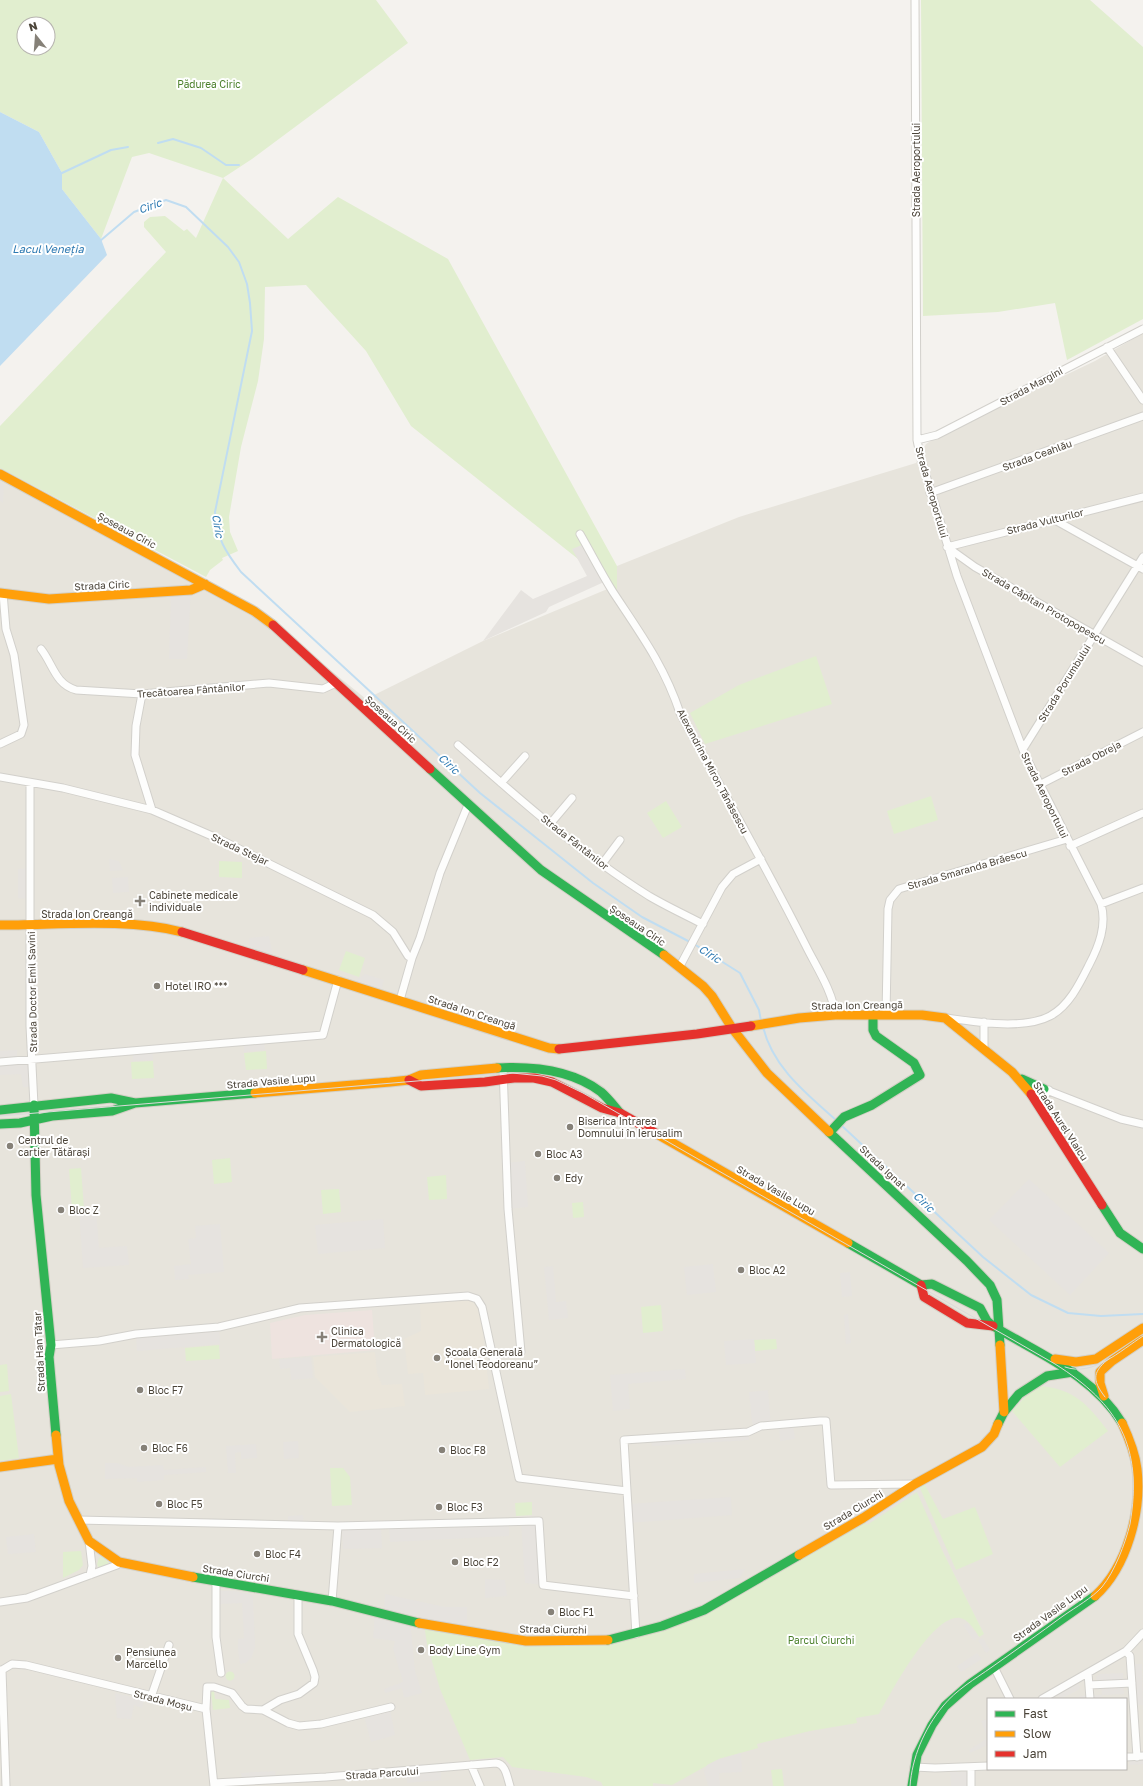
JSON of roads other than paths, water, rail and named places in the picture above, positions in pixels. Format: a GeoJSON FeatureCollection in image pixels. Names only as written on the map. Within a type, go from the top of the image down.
{"type":"FeatureCollection","features":[{"type":"Feature","properties":{"kind":"street","name":"Strada Aeroportului"},"geometry":{"type":"LineString","coordinates":[[915,0],[917,440],[930,493],[947,547],[1023,749],[1039,785],[1101,904]]}},
{"type":"Feature","properties":{"kind":"street","name":"Strada Margini"},"geometry":{"type":"LineString","coordinates":[[917,440],[937,435],[1143,328]]}},
{"type":"Feature","properties":{"kind":"street"},"geometry":{"type":"LineString","coordinates":[[1107,347],[1143,400]]}},
{"type":"Feature","properties":{"kind":"street","name":"Strada Ceahlău"},"geometry":{"type":"LineString","coordinates":[[930,493],[1143,416]]}},
{"type":"Feature","properties":{"kind":"street","name":"Șoseaua Ciric"},"geometry":{"type":"LineString","coordinates":[[0,474],[254,611],[336,683],[524,856],[560,886],[682,962],[712,996],[732,1028]]}},
{"type":"Feature","properties":{"kind":"street","name":"Strada Vulturilor"},"geometry":{"type":"LineString","coordinates":[[947,547],[1143,497]]}},
{"type":"Feature","properties":{"kind":"street"},"geometry":{"type":"LineString","coordinates":[[1053,519],[1140,567]]}},
{"type":"Feature","properties":{"kind":"street","name":"Alexandrina Miron Tănăsescu"},"geometry":{"type":"LineString","coordinates":[[580,534],[612,591],[650,648],[671,686],[680,712],[761,859],[826,986],[835,1008],[835,1015]]}},
{"type":"Feature","properties":{"kind":"street","name":"Strada Căpitan Protopopescu"},"geometry":{"type":"LineString","coordinates":[[947,547],[975,567],[1143,662]]}},
{"type":"Feature","properties":{"kind":"street","name":"Strada Porumbului"},"geometry":{"type":"LineString","coordinates":[[1023,749],[1094,634],[1140,567],[1143,557]]}},
{"type":"Feature","properties":{"kind":"street","name":"Strada Ciric"},"geometry":{"type":"LineString","coordinates":[[2,593],[49,599],[191,590],[204,584]]}},
{"type":"Feature","properties":{"kind":"street"},"geometry":{"type":"LineString","coordinates":[[0,744],[21,734],[24,725],[14,655],[6,629],[2,593]]}},
{"type":"Feature","properties":{"kind":"street","name":"Trecătoarea Fântânilor"},"geometry":{"type":"LineString","coordinates":[[41,649],[52,670],[68,687],[90,691],[142,694],[269,683],[323,689],[336,683]]}},
{"type":"Feature","properties":{"kind":"street"},"geometry":{"type":"LineString","coordinates":[[142,694],[136,726],[135,755],[137,768],[152,810]]}},
{"type":"Feature","properties":{"kind":"street","name":"Strada Obreja"},"geometry":{"type":"LineString","coordinates":[[1039,785],[1143,732]]}},
{"type":"Feature","properties":{"kind":"street","name":"Strada Fântânilor"},"geometry":{"type":"LineString","coordinates":[[458,746],[550,824],[602,864],[650,896],[701,927]]}},
{"type":"Feature","properties":{"kind":"street"},"geometry":{"type":"LineString","coordinates":[[501,783],[525,756]]}},
{"type":"Feature","properties":{"kind":"street","name":"Strada Stejar"},"geometry":{"type":"LineString","coordinates":[[0,777],[63,788],[152,810],[220,839],[373,915],[392,932],[408,956],[412,958]]}},
{"type":"Feature","properties":{"kind":"street","name":"Strada Doctor Emil Savini"},"geometry":{"type":"LineString","coordinates":[[30,783],[30,1026],[34,1105]]}},
{"type":"Feature","properties":{"kind":"street"},"geometry":{"type":"LineString","coordinates":[[550,824],[572,798]]}},
{"type":"Feature","properties":{"kind":"street"},"geometry":{"type":"LineString","coordinates":[[400,1000],[440,873],[468,805]]}},
{"type":"Feature","properties":{"kind":"street","name":"Strada Smaranda Brăescu"},"geometry":{"type":"LineString","coordinates":[[886,1015],[888,909],[890,900],[899,889],[1069,842],[1143,813]]}},
{"type":"Feature","properties":{"kind":"street"},"geometry":{"type":"LineString","coordinates":[[602,864],[620,840]]}},
{"type":"Feature","properties":{"kind":"street"},"geometry":{"type":"LineString","coordinates":[[682,962],[722,887],[733,874],[761,859]]}},
{"type":"Feature","properties":{"kind":"street"},"geometry":{"type":"LineString","coordinates":[[944,1018],[984,1022],[1020,1022],[1038,1020],[1050,1016],[1061,1007],[1072,994],[1095,954],[1103,923],[1104,913],[1101,904],[1143,888]]}},
{"type":"Feature","properties":{"kind":"street","name":"Strada Ion Creangă"},"geometry":{"type":"LineString","coordinates":[[0,925],[118,924],[164,927],[338,980],[548,1048],[564,1050],[646,1041],[767,1022],[835,1015],[916,1015],[944,1018]]}},
{"type":"Feature","properties":{"kind":"street"},"geometry":{"type":"LineString","coordinates":[[0,1062],[86,1053],[204,1046],[323,1035],[338,980]]}},
{"type":"Feature","properties":{"kind":"street"},"geometry":{"type":"LineString","coordinates":[[833,1129],[844,1117],[872,1105],[920,1075],[914,1063],[876,1036],[873,1030],[873,1015]]}},
{"type":"Feature","properties":{"kind":"street","name":"Strada Aurel Vlaicu"},"geometry":{"type":"LineString","coordinates":[[944,1018],[1019,1079],[1033,1095],[1120,1233],[1143,1249]]}},
{"type":"Feature","properties":{"kind":"street"},"geometry":{"type":"LineString","coordinates":[[984,1022],[984,1049]]}},
{"type":"Feature","properties":{"kind":"street","name":"Strada Ignat"},"geometry":{"type":"LineString","coordinates":[[732,1028],[766,1073],[833,1129],[983,1277],[990,1285],[997,1300],[996,1328]]}},
{"type":"Feature","properties":{"kind":"street"},"geometry":{"type":"LineString","coordinates":[[492,1354],[521,1352],[508,1208],[503,1067]]}},
{"type":"Feature","properties":{"kind":"street","name":"Strada Vasile Lupu"},"geometry":{"type":"LineString","coordinates":[[0,1124],[52,1116],[112,1111],[135,1103],[409,1080],[421,1075],[503,1067],[539,1068],[572,1076],[606,1095],[620,1113]]}},
{"type":"Feature","properties":{"kind":"street","name":"Strada Vasile Lupu"},"geometry":{"type":"LineString","coordinates":[[409,1080],[421,1086],[485,1082],[504,1079],[525,1078],[545,1080],[602,1108],[620,1113],[921,1285],[932,1284],[980,1308],[987,1321],[996,1328],[1072,1372],[1096,1390],[1107,1404],[1129,1436],[1138,1465],[1136,1510],[1125,1548],[1103,1588],[1084,1604],[994,1667],[944,1707],[918,1753],[914,1767],[912,1786]]}},
{"type":"Feature","properties":{"kind":"street"},"geometry":{"type":"LineString","coordinates":[[1019,1079],[1121,1119],[1143,1124]]}},
{"type":"Feature","properties":{"kind":"street"},"geometry":{"type":"LineString","coordinates":[[1033,1095],[1046,1090]]}},
{"type":"Feature","properties":{"kind":"street"},"geometry":{"type":"LineString","coordinates":[[1041,1108],[1041,1100],[1046,1090]]}},
{"type":"Feature","properties":{"kind":"street","name":"Strada Vasile Lupu"},"geometry":{"type":"LineString","coordinates":[[0,1110],[34,1105],[111,1098],[135,1103]]}},
{"type":"Feature","properties":{"kind":"street","name":"Strada Han Tătar"},"geometry":{"type":"LineString","coordinates":[[34,1105],[37,1198],[51,1345],[49,1358],[58,1459],[69,1501],[89,1541],[119,1562]]}},
{"type":"Feature","properties":{"kind":"street","name":"Strada Vasile Lupu"},"geometry":{"type":"LineString","coordinates":[[921,1285],[924,1297],[971,1325],[985,1324],[996,1328]]}},
{"type":"Feature","properties":{"kind":"street"},"geometry":{"type":"LineString","coordinates":[[51,1345],[99,1341],[136,1334],[219,1327],[300,1308],[468,1296],[477,1299],[482,1307],[519,1478],[627,1491]]}},
{"type":"Feature","properties":{"kind":"street","name":"Strada Ciurchi"},"geometry":{"type":"LineString","coordinates":[[996,1328],[1004,1412]]}},
{"type":"Feature","properties":{"kind":"street"},"geometry":{"type":"LineString","coordinates":[[1047,1376],[1049,1358],[1076,1362],[1096,1359],[1143,1328]]}},
{"type":"Feature","properties":{"kind":"street"},"geometry":{"type":"LineString","coordinates":[[1107,1404],[1100,1383],[1100,1372],[1105,1366],[1143,1340]]}},
{"type":"Feature","properties":{"kind":"street","name":"Strada Ciurchi"},"geometry":{"type":"LineString","coordinates":[[119,1562],[216,1581],[332,1601],[424,1624],[526,1641],[609,1640],[636,1634],[704,1610],[862,1518],[915,1484],[982,1447],[994,1434],[1004,1412],[1019,1394],[1047,1376],[1072,1372]]}},
{"type":"Feature","properties":{"kind":"street"},"geometry":{"type":"LineString","coordinates":[[636,1634],[624,1440],[748,1432],[761,1426],[826,1421],[831,1485],[915,1484]]}},
{"type":"Feature","properties":{"kind":"street"},"geometry":{"type":"LineString","coordinates":[[0,1467],[58,1459]]}},
{"type":"Feature","properties":{"kind":"street"},"geometry":{"type":"LineString","coordinates":[[78,1520],[338,1526],[539,1521],[543,1585],[634,1596]]}},
{"type":"Feature","properties":{"kind":"street"},"geometry":{"type":"LineString","coordinates":[[332,1601],[338,1526]]}},
{"type":"Feature","properties":{"kind":"street"},"geometry":{"type":"LineString","coordinates":[[89,1541],[92,1566],[90,1575]]}},
{"type":"Feature","properties":{"kind":"street"},"geometry":{"type":"LineString","coordinates":[[0,1602],[26,1598],[117,1565],[119,1562]]}},
{"type":"Feature","properties":{"kind":"street"},"geometry":{"type":"LineString","coordinates":[[216,1581],[216,1637],[221,1673]]}},
{"type":"Feature","properties":{"kind":"street"},"geometry":{"type":"LineString","coordinates":[[263,1710],[280,1700],[299,1694],[314,1683],[315,1677],[313,1670],[298,1634],[298,1595]]}},
{"type":"Feature","properties":{"kind":"street"},"geometry":{"type":"LineString","coordinates":[[1045,1698],[1126,1651],[1143,1633]]}},
{"type":"Feature","properties":{"kind":"street"},"geometry":{"type":"LineString","coordinates":[[151,1697],[169,1645]]}},
{"type":"Feature","properties":{"kind":"street"},"geometry":{"type":"LineString","coordinates":[[1126,1651],[1130,1656],[1140,1756],[1127,1757]]}},
{"type":"Feature","properties":{"kind":"street","name":"Strada Moșu"},"geometry":{"type":"LineString","coordinates":[[1,1670],[12,1664],[26,1665],[151,1697],[206,1709],[207,1687],[214,1687],[232,1693],[242,1706],[246,1708],[263,1710],[288,1723],[299,1726],[321,1724],[390,1707]]}},
{"type":"Feature","properties":{"kind":"street"},"geometry":{"type":"LineString","coordinates":[[994,1667],[1010,1698]]}},
{"type":"Feature","properties":{"kind":"street"},"geometry":{"type":"LineString","coordinates":[[1,1670],[6,1786]]}},
{"type":"Feature","properties":{"kind":"street"},"geometry":{"type":"LineString","coordinates":[[1088,1673],[1090,1698]]}},
{"type":"Feature","properties":{"kind":"street"},"geometry":{"type":"LineString","coordinates":[[1089,1685],[1132,1683]]}},
{"type":"Feature","properties":{"kind":"street","name":"Strada Parcului"},"geometry":{"type":"LineString","coordinates":[[206,1709],[214,1785],[500,1764],[504,1768],[510,1786]]}},
{"type":"Feature","properties":{"kind":"street"},"geometry":{"type":"LineString","coordinates":[[470,1765],[480,1786]]}},
{"type":"Feature","properties":{"kind":"street"},"geometry":{"type":"LineString","coordinates":[[914,1767],[923,1769],[987,1766]]}},
{"type":"Feature","properties":{"kind":"street"},"geometry":{"type":"LineString","coordinates":[[970,1767],[971,1786]]}},
{"type":"Feature","properties":{"kind":"water","name":"Lacul Veneția"},"geometry":{"type":"Polygon","coordinates":[[[0,112],[39,132],[62,173],[62,189],[101,239],[107,255],[0,366],[0,112]]]}},
{"type":"Feature","properties":{"kind":"waterway"},"geometry":{"type":"LineString","coordinates":[[158,143],[173,139],[201,148],[226,165],[239,165]]}},
{"type":"Feature","properties":{"kind":"waterway"},"geometry":{"type":"LineString","coordinates":[[62,173],[111,150],[128,147]]}},
{"type":"Feature","properties":{"kind":"waterway","name":"Ciric"},"geometry":{"type":"LineString","coordinates":[[100,241],[134,212],[166,200],[186,207],[228,247],[239,262],[247,284],[252,331],[215,512],[218,530],[223,544],[230,558],[241,572],[480,793],[593,883],[642,917],[690,942]]}},
{"type":"Feature","properties":{"kind":"waterway","name":"Ciric"},"geometry":{"type":"LineString","coordinates":[[694,944],[740,973],[759,1010],[761,1021]]}},
{"type":"Feature","properties":{"kind":"waterway","name":"Ciric"},"geometry":{"type":"LineString","coordinates":[[763,1027],[768,1042],[783,1068],[803,1090],[837,1121]]}},
{"type":"Feature","properties":{"kind":"waterway","name":"Ciric"},"geometry":{"type":"LineString","coordinates":[[841,1125],[983,1257],[1031,1295],[1068,1313],[1101,1316],[1143,1314]]}},
{"type":"Feature","properties":{"kind":"tram line"},"geometry":{"type":"LineString","coordinates":[[0,1116],[512,1073],[542,1076],[556,1080],[583,1093],[1055,1364],[1077,1379],[1096,1395],[1110,1412],[1121,1430],[1129,1450],[1133,1472],[1133,1497],[1130,1524],[1119,1557],[1107,1581],[1094,1595],[966,1685],[948,1700],[930,1724],[920,1744],[913,1765],[910,1786]]}},
{"type":"Feature","properties":{"kind":"tram line"},"geometry":{"type":"LineString","coordinates":[[1065,1367],[1075,1369],[1096,1366],[1116,1355],[1143,1336]]}},
{"type":"Feature","properties":{"kind":"tram line"},"geometry":{"type":"LineString","coordinates":[[1105,1397],[1097,1385],[1096,1376],[1100,1367],[1110,1358]]}},
{"type":"Feature","properties":{"kind":"place","name":"Cabinete medicale individuale"},"geometry":{"type":"Point","coordinates":[140,901]}},
{"type":"Feature","properties":{"kind":"place","name":"Hotel IRO ***"},"geometry":{"type":"Point","coordinates":[157,986]}},
{"type":"Feature","properties":{"kind":"place","name":"Biserica Intrarea Domnului în Ierusalim"},"geometry":{"type":"Point","coordinates":[570,1127]}},
{"type":"Feature","properties":{"kind":"place","name":"Centrul de cartier Tătărași"},"geometry":{"type":"Point","coordinates":[10,1146]}},
{"type":"Feature","properties":{"kind":"place","name":"Bloc A3"},"geometry":{"type":"Point","coordinates":[538,1154]}},
{"type":"Feature","properties":{"kind":"place","name":"Edy"},"geometry":{"type":"Point","coordinates":[557,1178]}},
{"type":"Feature","properties":{"kind":"place","name":"Bloc Z"},"geometry":{"type":"Point","coordinates":[61,1210]}},
{"type":"Feature","properties":{"kind":"place","name":"Bloc A2"},"geometry":{"type":"Point","coordinates":[741,1270]}},
{"type":"Feature","properties":{"kind":"place","name":"Clinica Dermatologică"},"geometry":{"type":"Point","coordinates":[322,1337]}},
{"type":"Feature","properties":{"kind":"place","name":"Școala Generală “Ionel Teodoreanu”"},"geometry":{"type":"Point","coordinates":[437,1358]}},
{"type":"Feature","properties":{"kind":"place","name":"Bloc F7"},"geometry":{"type":"Point","coordinates":[140,1390]}},
{"type":"Feature","properties":{"kind":"place","name":"Bloc F6"},"geometry":{"type":"Point","coordinates":[144,1448]}},
{"type":"Feature","properties":{"kind":"place","name":"Bloc F8"},"geometry":{"type":"Point","coordinates":[442,1450]}},
{"type":"Feature","properties":{"kind":"place","name":"Bloc F5"},"geometry":{"type":"Point","coordinates":[159,1504]}},
{"type":"Feature","properties":{"kind":"place","name":"Bloc F3"},"geometry":{"type":"Point","coordinates":[439,1507]}},
{"type":"Feature","properties":{"kind":"place","name":"Bloc F4"},"geometry":{"type":"Point","coordinates":[257,1554]}},
{"type":"Feature","properties":{"kind":"place","name":"Bloc F2"},"geometry":{"type":"Point","coordinates":[455,1562]}},
{"type":"Feature","properties":{"kind":"place","name":"Bloc F1"},"geometry":{"type":"Point","coordinates":[551,1612]}},
{"type":"Feature","properties":{"kind":"place","name":"Body Line Gym"},"geometry":{"type":"Point","coordinates":[421,1650]}},
{"type":"Feature","properties":{"kind":"place","name":"Pensiunea Marcello"},"geometry":{"type":"Point","coordinates":[118,1658]}},
{"type":"Feature","properties":{"kind":"park label","name":"Pădurea Ciric"},"geometry":{"type":"Point","coordinates":[209,84]}},
{"type":"Feature","properties":{"kind":"park label","name":"Parcul Ciurchi"},"geometry":{"type":"Point","coordinates":[821,1640]}}]}
